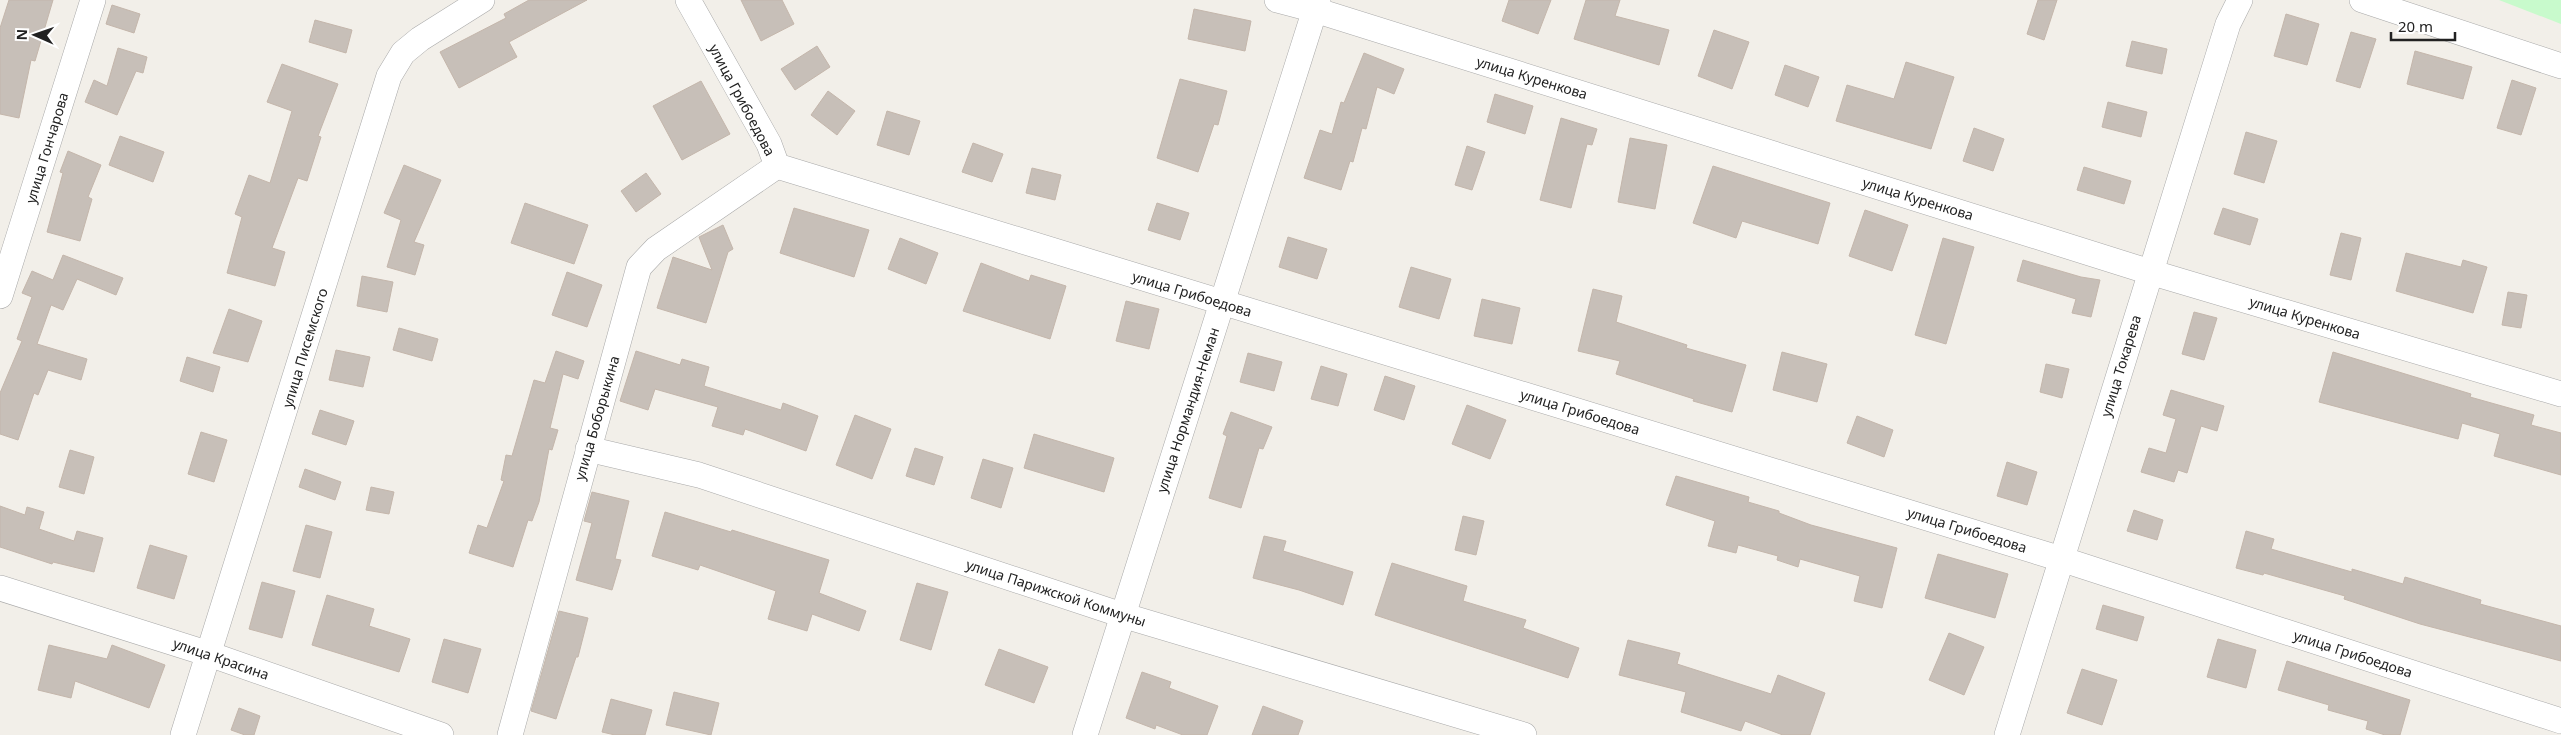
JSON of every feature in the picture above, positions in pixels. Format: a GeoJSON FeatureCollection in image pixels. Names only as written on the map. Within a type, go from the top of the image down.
{"type":"FeatureCollection","features":[{"type":"Feature","properties":{"kind":"street","name":"улица Гончарова"},"geometry":{"type":"LineString","coordinates":[[0,296],[93,0]]}},
{"type":"Feature","properties":{"kind":"street","name":"улица Писемского"},"geometry":{"type":"LineString","coordinates":[[183,735],[389,76],[404,53],[420,39],[482,0]]}},
{"type":"Feature","properties":{"kind":"street","name":"улица Грибоедова"},"geometry":{"type":"LineString","coordinates":[[688,0],[769,144],[777,166],[2061,559],[2561,721]]}},
{"type":"Feature","properties":{"kind":"street","name":"улица Куренкова"},"geometry":{"type":"LineString","coordinates":[[1276,0],[1316,5],[2150,272],[2561,394]]}},
{"type":"Feature","properties":{"kind":"street","name":"улица Токарева"},"geometry":{"type":"LineString","coordinates":[[2007,735],[2228,24],[2240,0]]}},
{"type":"Feature","properties":{"kind":"street"},"geometry":{"type":"LineString","coordinates":[[2362,0],[2561,66]]}},
{"type":"Feature","properties":{"kind":"street","name":"улица Нормандия-Неман"},"geometry":{"type":"LineString","coordinates":[[1085,735],[1316,5]]}},
{"type":"Feature","properties":{"kind":"street","name":"улица Боборыкина"},"geometry":{"type":"LineString","coordinates":[[510,735],[639,267],[656,249],[777,166]]}},
{"type":"Feature","properties":{"kind":"street","name":"улица Парижской Коммуны"},"geometry":{"type":"LineString","coordinates":[[588,449],[699,475],[1122,615],[1524,735]]}},
{"type":"Feature","properties":{"kind":"street","name":"улица Красина"},"geometry":{"type":"LineString","coordinates":[[0,588],[209,654],[441,735]]}},
{"type":"Feature","properties":{"kind":"green space"},"geometry":{"type":"Polygon","coordinates":[[[2499,0],[2561,0],[2561,24],[2499,0]]]}},
{"type":"Feature","properties":{"kind":"building"},"geometry":{"type":"Polygon","coordinates":[[[9,0],[53,0],[35,61],[31,60],[19,118],[0,114],[0,28],[9,0]]]}},
{"type":"Feature","properties":{"kind":"building"},"geometry":{"type":"Polygon","coordinates":[[[529,0],[587,0],[509,42],[517,57],[459,88],[440,52],[506,18],[504,14],[529,0]]]}},
{"type":"Feature","properties":{"kind":"building"},"geometry":{"type":"Polygon","coordinates":[[[741,0],[782,0],[794,24],[761,41],[741,0]]]}},
{"type":"Feature","properties":{"kind":"building"},"geometry":{"type":"Polygon","coordinates":[[[1509,0],[1551,0],[1538,34],[1502,21],[1509,0]]]}},
{"type":"Feature","properties":{"kind":"building"},"geometry":{"type":"Polygon","coordinates":[[[1586,0],[1620,0],[1615,16],[1669,30],[1659,65],[1574,39],[1586,0]]]}},
{"type":"Feature","properties":{"kind":"building"},"geometry":{"type":"Polygon","coordinates":[[[2038,0],[2057,0],[2044,40],[2027,34],[2038,0]]]}},
{"type":"Feature","properties":{"kind":"building"},"geometry":{"type":"Polygon","coordinates":[[[112,5],[140,14],[134,33],[106,24],[112,5]]]}},
{"type":"Feature","properties":{"kind":"building"},"geometry":{"type":"Polygon","coordinates":[[[1194,9],[1251,21],[1245,51],[1188,39],[1194,9]]]}},
{"type":"Feature","properties":{"kind":"building"},"geometry":{"type":"Polygon","coordinates":[[[2286,14],[2319,24],[2307,65],[2274,56],[2286,14]]]}},
{"type":"Feature","properties":{"kind":"building"},"geometry":{"type":"Polygon","coordinates":[[[315,20],[352,30],[346,53],[309,42],[315,20]]]}},
{"type":"Feature","properties":{"kind":"building"},"geometry":{"type":"Polygon","coordinates":[[[1714,30],[1749,42],[1732,89],[1698,76],[1714,30]]]}},
{"type":"Feature","properties":{"kind":"building"},"geometry":{"type":"Polygon","coordinates":[[[2351,32],[2376,39],[2360,88],[2336,81],[2351,32]]]}},
{"type":"Feature","properties":{"kind":"building"},"geometry":{"type":"Polygon","coordinates":[[[2132,41],[2167,49],[2162,74],[2126,66],[2132,41]]]}},
{"type":"Feature","properties":{"kind":"building"},"geometry":{"type":"Polygon","coordinates":[[[817,46],[830,67],[795,90],[781,69],[817,46]]]}},
{"type":"Feature","properties":{"kind":"building"},"geometry":{"type":"Polygon","coordinates":[[[118,48],[147,57],[143,73],[136,71],[117,115],[85,102],[94,80],[107,86],[118,48]]]}},
{"type":"Feature","properties":{"kind":"building"},"geometry":{"type":"Polygon","coordinates":[[[2415,51],[2472,67],[2463,99],[2407,84],[2415,51]]]}},
{"type":"Feature","properties":{"kind":"building"},"geometry":{"type":"Polygon","coordinates":[[[1364,53],[1404,69],[1394,94],[1377,87],[1366,129],[1362,128],[1353,162],[1350,161],[1341,190],[1304,178],[1320,130],[1332,134],[1341,102],[1344,103],[1364,53]]]}},
{"type":"Feature","properties":{"kind":"building"},"geometry":{"type":"Polygon","coordinates":[[[1906,62],[1954,77],[1931,149],[1836,121],[1847,85],[1894,99],[1906,62]]]}},
{"type":"Feature","properties":{"kind":"building"},"geometry":{"type":"Polygon","coordinates":[[[282,64],[338,84],[318,136],[321,137],[307,181],[298,178],[272,248],[285,252],[275,286],[227,273],[242,217],[235,214],[249,175],[270,183],[292,111],[267,102],[282,64]]]}},
{"type":"Feature","properties":{"kind":"building"},"geometry":{"type":"Polygon","coordinates":[[[1785,65],[1819,77],[1808,107],[1775,95],[1785,65]]]}},
{"type":"Feature","properties":{"kind":"building"},"geometry":{"type":"Polygon","coordinates":[[[1180,79],[1227,91],[1218,125],[1214,124],[1198,172],[1157,158],[1180,79]]]}},
{"type":"Feature","properties":{"kind":"building"},"geometry":{"type":"Polygon","coordinates":[[[2512,80],[2536,88],[2521,135],[2497,128],[2512,80]]]}},
{"type":"Feature","properties":{"kind":"building"},"geometry":{"type":"Polygon","coordinates":[[[701,81],[730,134],[682,160],[653,106],[701,81]]]}},
{"type":"Feature","properties":{"kind":"building"},"geometry":{"type":"Polygon","coordinates":[[[828,91],[855,111],[837,135],[811,115],[828,91]]]}},
{"type":"Feature","properties":{"kind":"building"},"geometry":{"type":"Polygon","coordinates":[[[1495,94],[1533,106],[1525,134],[1487,122],[1495,94]]]}},
{"type":"Feature","properties":{"kind":"building"},"geometry":{"type":"Polygon","coordinates":[[[2108,102],[2147,112],[2141,137],[2102,127],[2108,102]]]}},
{"type":"Feature","properties":{"kind":"building"},"geometry":{"type":"Polygon","coordinates":[[[887,111],[920,121],[909,155],[877,145],[887,111]]]}},
{"type":"Feature","properties":{"kind":"building"},"geometry":{"type":"Polygon","coordinates":[[[1561,118],[1597,129],[1592,145],[1587,144],[1571,208],[1540,200],[1561,118]]]}},
{"type":"Feature","properties":{"kind":"building"},"geometry":{"type":"Polygon","coordinates":[[[1974,128],[2004,139],[1993,171],[1963,161],[1974,128]]]}},
{"type":"Feature","properties":{"kind":"building"},"geometry":{"type":"Polygon","coordinates":[[[2246,132],[2277,141],[2264,183],[2234,174],[2246,132]]]}},
{"type":"Feature","properties":{"kind":"building"},"geometry":{"type":"Polygon","coordinates":[[[120,136],[164,152],[153,182],[109,165],[120,136]]]}},
{"type":"Feature","properties":{"kind":"building"},"geometry":{"type":"Polygon","coordinates":[[[1630,138],[1667,145],[1655,209],[1618,202],[1630,138]]]}},
{"type":"Feature","properties":{"kind":"building"},"geometry":{"type":"Polygon","coordinates":[[[973,143],[1003,154],[992,182],[962,172],[973,143]]]}},
{"type":"Feature","properties":{"kind":"building"},"geometry":{"type":"Polygon","coordinates":[[[1467,146],[1485,152],[1472,190],[1455,185],[1467,146]]]}},
{"type":"Feature","properties":{"kind":"building"},"geometry":{"type":"Polygon","coordinates":[[[68,151],[101,165],[88,197],[92,199],[80,241],[47,232],[63,173],[60,172],[68,151]]]}},
{"type":"Feature","properties":{"kind":"building"},"geometry":{"type":"Polygon","coordinates":[[[404,165],[441,180],[414,242],[424,245],[415,275],[387,267],[401,220],[384,213],[404,165]]]}},
{"type":"Feature","properties":{"kind":"building"},"geometry":{"type":"Polygon","coordinates":[[[1713,166],[1830,203],[1818,244],[1742,221],[1736,238],[1693,223],[1713,166]]]}},
{"type":"Feature","properties":{"kind":"building"},"geometry":{"type":"Polygon","coordinates":[[[2084,167],[2131,181],[2124,204],[2077,190],[2084,167]]]}},
{"type":"Feature","properties":{"kind":"building"},"geometry":{"type":"Polygon","coordinates":[[[1032,168],[1061,175],[1055,200],[1026,193],[1032,168]]]}},
{"type":"Feature","properties":{"kind":"building"},"geometry":{"type":"Polygon","coordinates":[[[646,173],[661,194],[636,212],[621,191],[646,173]]]}},
{"type":"Feature","properties":{"kind":"building"},"geometry":{"type":"Polygon","coordinates":[[[525,203],[588,225],[574,264],[511,243],[525,203]]]}},
{"type":"Feature","properties":{"kind":"building"},"geometry":{"type":"Polygon","coordinates":[[[1157,203],[1189,213],[1180,240],[1148,230],[1157,203]]]}},
{"type":"Feature","properties":{"kind":"building"},"geometry":{"type":"Polygon","coordinates":[[[794,208],[869,230],[854,277],[780,253],[794,208]]]}},
{"type":"Feature","properties":{"kind":"building"},"geometry":{"type":"Polygon","coordinates":[[[2223,208],[2258,219],[2250,245],[2214,234],[2223,208]]]}},
{"type":"Feature","properties":{"kind":"building"},"geometry":{"type":"Polygon","coordinates":[[[1865,210],[1908,225],[1892,271],[1849,256],[1865,210]]]}},
{"type":"Feature","properties":{"kind":"building"},"geometry":{"type":"Polygon","coordinates":[[[723,225],[733,249],[728,252],[706,323],[657,308],[673,257],[712,270],[699,237],[723,225]]]}},
{"type":"Feature","properties":{"kind":"building"},"geometry":{"type":"Polygon","coordinates":[[[2341,233],[2361,238],[2351,280],[2330,275],[2341,233]]]}},
{"type":"Feature","properties":{"kind":"building"},"geometry":{"type":"Polygon","coordinates":[[[1288,237],[1327,249],[1317,279],[1279,267],[1288,237]]]}},
{"type":"Feature","properties":{"kind":"building"},"geometry":{"type":"Polygon","coordinates":[[[900,238],[938,253],[926,284],[888,269],[900,238]]]}},
{"type":"Feature","properties":{"kind":"building"},"geometry":{"type":"Polygon","coordinates":[[[1943,238],[1974,247],[1946,344],[1915,335],[1943,238]]]}},
{"type":"Feature","properties":{"kind":"building"},"geometry":{"type":"Polygon","coordinates":[[[2406,253],[2461,267],[2463,260],[2487,267],[2473,313],[2396,291],[2406,253]]]}},
{"type":"Feature","properties":{"kind":"building"},"geometry":{"type":"Polygon","coordinates":[[[63,255],[123,278],[116,295],[77,279],[63,310],[51,305],[37,344],[87,359],[81,380],[48,370],[38,395],[34,393],[18,440],[0,434],[0,393],[22,341],[17,339],[32,297],[22,293],[32,271],[53,280],[63,255]]]}},
{"type":"Feature","properties":{"kind":"building"},"geometry":{"type":"Polygon","coordinates":[[[2023,260],[2081,277],[2100,280],[2091,317],[2072,313],[2076,299],[2017,281],[2023,260]]]}},
{"type":"Feature","properties":{"kind":"building"},"geometry":{"type":"Polygon","coordinates":[[[981,263],[1029,281],[1031,275],[1066,286],[1050,339],[963,311],[981,263]]]}},
{"type":"Feature","properties":{"kind":"building"},"geometry":{"type":"Polygon","coordinates":[[[1411,267],[1451,279],[1439,319],[1399,307],[1411,267]]]}},
{"type":"Feature","properties":{"kind":"building"},"geometry":{"type":"Polygon","coordinates":[[[567,272],[602,285],[587,327],[552,315],[567,272]]]}},
{"type":"Feature","properties":{"kind":"building"},"geometry":{"type":"Polygon","coordinates":[[[362,276],[393,282],[387,312],[357,306],[362,276]]]}},
{"type":"Feature","properties":{"kind":"building"},"geometry":{"type":"Polygon","coordinates":[[[1593,289],[1622,296],[1616,322],[1687,345],[1686,348],[1746,365],[1732,412],[1693,401],[1694,399],[1616,374],[1620,361],[1578,351],[1593,289]]]}},
{"type":"Feature","properties":{"kind":"building"},"geometry":{"type":"Polygon","coordinates":[[[2508,292],[2527,295],[2521,328],[2502,325],[2508,292]]]}},
{"type":"Feature","properties":{"kind":"building"},"geometry":{"type":"Polygon","coordinates":[[[1482,299],[1520,308],[1512,344],[1474,336],[1482,299]]]}},
{"type":"Feature","properties":{"kind":"building"},"geometry":{"type":"Polygon","coordinates":[[[1126,301],[1159,309],[1149,349],[1116,341],[1126,301]]]}},
{"type":"Feature","properties":{"kind":"building"},"geometry":{"type":"Polygon","coordinates":[[[229,309],[262,321],[248,362],[213,353],[229,309]]]}},
{"type":"Feature","properties":{"kind":"building"},"geometry":{"type":"Polygon","coordinates":[[[2194,312],[2217,318],[2204,360],[2182,354],[2194,312]]]}},
{"type":"Feature","properties":{"kind":"building"},"geometry":{"type":"Polygon","coordinates":[[[399,328],[438,339],[432,361],[393,350],[399,328]]]}},
{"type":"Feature","properties":{"kind":"building"},"geometry":{"type":"Polygon","coordinates":[[[336,350],[370,357],[363,387],[329,380],[336,350]]]}},
{"type":"Feature","properties":{"kind":"building"},"geometry":{"type":"Polygon","coordinates":[[[556,351],[584,361],[578,379],[563,374],[550,428],[558,430],[552,450],[549,449],[539,502],[532,521],[528,520],[513,567],[469,553],[478,525],[487,528],[504,481],[501,480],[506,455],[512,456],[534,380],[545,383],[556,351]]]}},
{"type":"Feature","properties":{"kind":"building"},"geometry":{"type":"Polygon","coordinates":[[[636,351],[680,365],[682,359],[709,367],[704,386],[781,410],[783,403],[818,416],[806,451],[745,429],[743,435],[712,426],[718,407],[655,389],[648,410],[620,401],[636,351]]]}},
{"type":"Feature","properties":{"kind":"building"},"geometry":{"type":"Polygon","coordinates":[[[1782,352],[1827,364],[1817,402],[1773,390],[1782,352]]]}},
{"type":"Feature","properties":{"kind":"building"},"geometry":{"type":"Polygon","coordinates":[[[2333,352],[2471,394],[2470,397],[2534,415],[2531,425],[2561,433],[2561,475],[2494,456],[2500,434],[2462,423],[2458,439],[2319,402],[2333,352]]]}},
{"type":"Feature","properties":{"kind":"building"},"geometry":{"type":"Polygon","coordinates":[[[1248,353],[1282,362],[1274,391],[1240,382],[1248,353]]]}},
{"type":"Feature","properties":{"kind":"building"},"geometry":{"type":"Polygon","coordinates":[[[187,357],[220,367],[213,392],[180,381],[187,357]]]}},
{"type":"Feature","properties":{"kind":"building"},"geometry":{"type":"Polygon","coordinates":[[[2046,364],[2069,369],[2062,398],[2040,392],[2046,364]]]}},
{"type":"Feature","properties":{"kind":"building"},"geometry":{"type":"Polygon","coordinates":[[[1321,366],[1347,374],[1338,406],[1311,399],[1321,366]]]}},
{"type":"Feature","properties":{"kind":"building"},"geometry":{"type":"Polygon","coordinates":[[[1385,376],[1415,386],[1404,420],[1374,410],[1385,376]]]}},
{"type":"Feature","properties":{"kind":"building"},"geometry":{"type":"Polygon","coordinates":[[[2171,390],[2224,406],[2217,431],[2201,426],[2187,473],[2178,470],[2174,482],[2141,472],[2149,448],[2166,453],[2176,419],[2163,415],[2171,390]]]}},
{"type":"Feature","properties":{"kind":"building"},"geometry":{"type":"Polygon","coordinates":[[[1467,405],[1506,420],[1490,459],[1452,444],[1467,405]]]}},
{"type":"Feature","properties":{"kind":"building"},"geometry":{"type":"Polygon","coordinates":[[[320,410],[354,421],[346,445],[312,434],[320,410]]]}},
{"type":"Feature","properties":{"kind":"building"},"geometry":{"type":"Polygon","coordinates":[[[1231,412],[1272,427],[1263,449],[1259,448],[1241,508],[1209,498],[1227,436],[1223,434],[1231,412]]]}},
{"type":"Feature","properties":{"kind":"building"},"geometry":{"type":"Polygon","coordinates":[[[855,415],[891,429],[872,479],[836,465],[855,415]]]}},
{"type":"Feature","properties":{"kind":"building"},"geometry":{"type":"Polygon","coordinates":[[[1857,416],[1893,430],[1884,457],[1847,443],[1857,416]]]}},
{"type":"Feature","properties":{"kind":"building"},"geometry":{"type":"Polygon","coordinates":[[[201,432],[227,440],[214,482],[188,474],[201,432]]]}},
{"type":"Feature","properties":{"kind":"building"},"geometry":{"type":"Polygon","coordinates":[[[1034,434],[1114,458],[1104,492],[1024,468],[1034,434]]]}},
{"type":"Feature","properties":{"kind":"building"},"geometry":{"type":"Polygon","coordinates":[[[915,448],[943,457],[934,485],[906,476],[915,448]]]}},
{"type":"Feature","properties":{"kind":"building"},"geometry":{"type":"Polygon","coordinates":[[[70,450],[94,457],[84,494],[59,487],[70,450]]]}},
{"type":"Feature","properties":{"kind":"building"},"geometry":{"type":"Polygon","coordinates":[[[983,459],[1013,468],[1001,508],[971,498],[983,459]]]}},
{"type":"Feature","properties":{"kind":"building"},"geometry":{"type":"Polygon","coordinates":[[[2007,462],[2037,472],[2027,505],[1997,496],[2007,462]]]}},
{"type":"Feature","properties":{"kind":"building"},"geometry":{"type":"Polygon","coordinates":[[[305,469],[341,482],[335,500],[299,487],[305,469]]]}},
{"type":"Feature","properties":{"kind":"building"},"geometry":{"type":"Polygon","coordinates":[[[1676,476],[1749,497],[1748,502],[1779,511],[1779,513],[1811,525],[1897,548],[1882,608],[1854,601],[1860,576],[1800,559],[1798,567],[1777,560],[1778,556],[1738,545],[1736,553],[1708,546],[1715,521],[1666,505],[1676,476]]]}},
{"type":"Feature","properties":{"kind":"building"},"geometry":{"type":"Polygon","coordinates":[[[371,487],[394,492],[389,514],[366,510],[371,487]]]}},
{"type":"Feature","properties":{"kind":"building"},"geometry":{"type":"Polygon","coordinates":[[[592,492],[629,501],[615,559],[621,560],[612,590],[576,580],[592,523],[584,521],[592,492]]]}},
{"type":"Feature","properties":{"kind":"building"},"geometry":{"type":"Polygon","coordinates":[[[0,506],[25,515],[27,507],[44,512],[39,529],[74,541],[77,531],[103,538],[94,572],[53,562],[52,564],[0,547],[0,506]]]}},
{"type":"Feature","properties":{"kind":"building"},"geometry":{"type":"Polygon","coordinates":[[[2134,510],[2163,520],[2157,540],[2127,531],[2134,510]]]}},
{"type":"Feature","properties":{"kind":"building"},"geometry":{"type":"Polygon","coordinates":[[[665,512],[731,532],[732,530],[829,560],[819,593],[866,611],[859,631],[812,614],[807,631],[768,619],[776,591],[700,565],[698,570],[652,556],[665,512]]]}},
{"type":"Feature","properties":{"kind":"building"},"geometry":{"type":"Polygon","coordinates":[[[1463,516],[1484,521],[1476,555],[1455,550],[1463,516]]]}},
{"type":"Feature","properties":{"kind":"building"},"geometry":{"type":"Polygon","coordinates":[[[306,525],[332,532],[320,578],[293,571],[306,525]]]}},
{"type":"Feature","properties":{"kind":"building"},"geometry":{"type":"Polygon","coordinates":[[[2246,531],[2274,539],[2271,549],[2403,584],[2405,577],[2481,600],[2480,604],[2561,626],[2561,661],[2420,624],[2344,599],[2345,596],[2264,573],[2263,575],[2236,568],[2246,531]]]}},
{"type":"Feature","properties":{"kind":"building"},"geometry":{"type":"Polygon","coordinates":[[[1264,536],[1286,541],[1283,551],[1353,572],[1343,605],[1299,590],[1253,578],[1264,536]]]}},
{"type":"Feature","properties":{"kind":"building"},"geometry":{"type":"Polygon","coordinates":[[[150,545],[187,556],[174,599],[137,588],[150,545]]]}},
{"type":"Feature","properties":{"kind":"building"},"geometry":{"type":"Polygon","coordinates":[[[1938,554],[2008,574],[1995,618],[1925,598],[1938,554]]]}},
{"type":"Feature","properties":{"kind":"building"},"geometry":{"type":"Polygon","coordinates":[[[1392,563],[1467,586],[1463,601],[1526,620],[1523,628],[1579,648],[1568,678],[1375,615],[1392,563]]]}},
{"type":"Feature","properties":{"kind":"building"},"geometry":{"type":"Polygon","coordinates":[[[262,582],[295,591],[282,638],[249,629],[262,582]]]}},
{"type":"Feature","properties":{"kind":"building"},"geometry":{"type":"Polygon","coordinates":[[[917,583],[948,592],[931,650],[900,640],[917,583]]]}},
{"type":"Feature","properties":{"kind":"building"},"geometry":{"type":"Polygon","coordinates":[[[327,595],[374,609],[369,626],[410,639],[399,672],[312,645],[327,595]]]}},
{"type":"Feature","properties":{"kind":"building"},"geometry":{"type":"Polygon","coordinates":[[[2103,605],[2144,617],[2137,641],[2096,629],[2103,605]]]}},
{"type":"Feature","properties":{"kind":"building"},"geometry":{"type":"Polygon","coordinates":[[[559,611],[588,618],[578,657],[576,657],[556,719],[531,711],[559,611]]]}},
{"type":"Feature","properties":{"kind":"building"},"geometry":{"type":"Polygon","coordinates":[[[1949,633],[1984,647],[1964,695],[1929,680],[1949,633]]]}},
{"type":"Feature","properties":{"kind":"building"},"geometry":{"type":"Polygon","coordinates":[[[444,639],[481,649],[468,693],[432,682],[444,639]]]}},
{"type":"Feature","properties":{"kind":"building"},"geometry":{"type":"Polygon","coordinates":[[[2218,639],[2256,650],[2246,688],[2207,677],[2218,639]]]}},
{"type":"Feature","properties":{"kind":"building"},"geometry":{"type":"Polygon","coordinates":[[[1628,640],[1680,653],[1677,664],[1771,694],[1778,675],[1825,693],[1810,735],[1783,735],[1745,721],[1741,731],[1681,712],[1686,692],[1619,675],[1628,640]]]}},
{"type":"Feature","properties":{"kind":"building"},"geometry":{"type":"Polygon","coordinates":[[[49,645],[107,659],[112,645],[165,665],[149,708],[75,681],[71,698],[38,690],[49,645]]]}},
{"type":"Feature","properties":{"kind":"building"},"geometry":{"type":"Polygon","coordinates":[[[999,649],[1048,667],[1034,703],[985,685],[999,649]]]}},
{"type":"Feature","properties":{"kind":"building"},"geometry":{"type":"Polygon","coordinates":[[[2287,661],[2410,700],[2400,735],[2385,735],[2366,729],[2368,721],[2328,710],[2329,705],[2278,690],[2287,661]]]}},
{"type":"Feature","properties":{"kind":"building"},"geometry":{"type":"Polygon","coordinates":[[[2082,669],[2117,680],[2102,725],[2067,713],[2082,669]]]}},
{"type":"Feature","properties":{"kind":"building"},"geometry":{"type":"Polygon","coordinates":[[[1142,672],[1171,682],[1169,688],[1218,706],[1207,735],[1183,735],[1156,725],[1155,729],[1126,718],[1142,672]]]}},
{"type":"Feature","properties":{"kind":"building"},"geometry":{"type":"Polygon","coordinates":[[[674,692],[719,703],[711,735],[666,725],[674,692]]]}},
{"type":"Feature","properties":{"kind":"building"},"geometry":{"type":"Polygon","coordinates":[[[611,699],[652,710],[645,735],[615,735],[602,732],[611,699]]]}},
{"type":"Feature","properties":{"kind":"building"},"geometry":{"type":"Polygon","coordinates":[[[1263,706],[1303,721],[1298,735],[1252,735],[1263,706]]]}},
{"type":"Feature","properties":{"kind":"building"},"geometry":{"type":"Polygon","coordinates":[[[239,708],[260,716],[254,735],[245,735],[231,730],[239,708]]]}}]}
